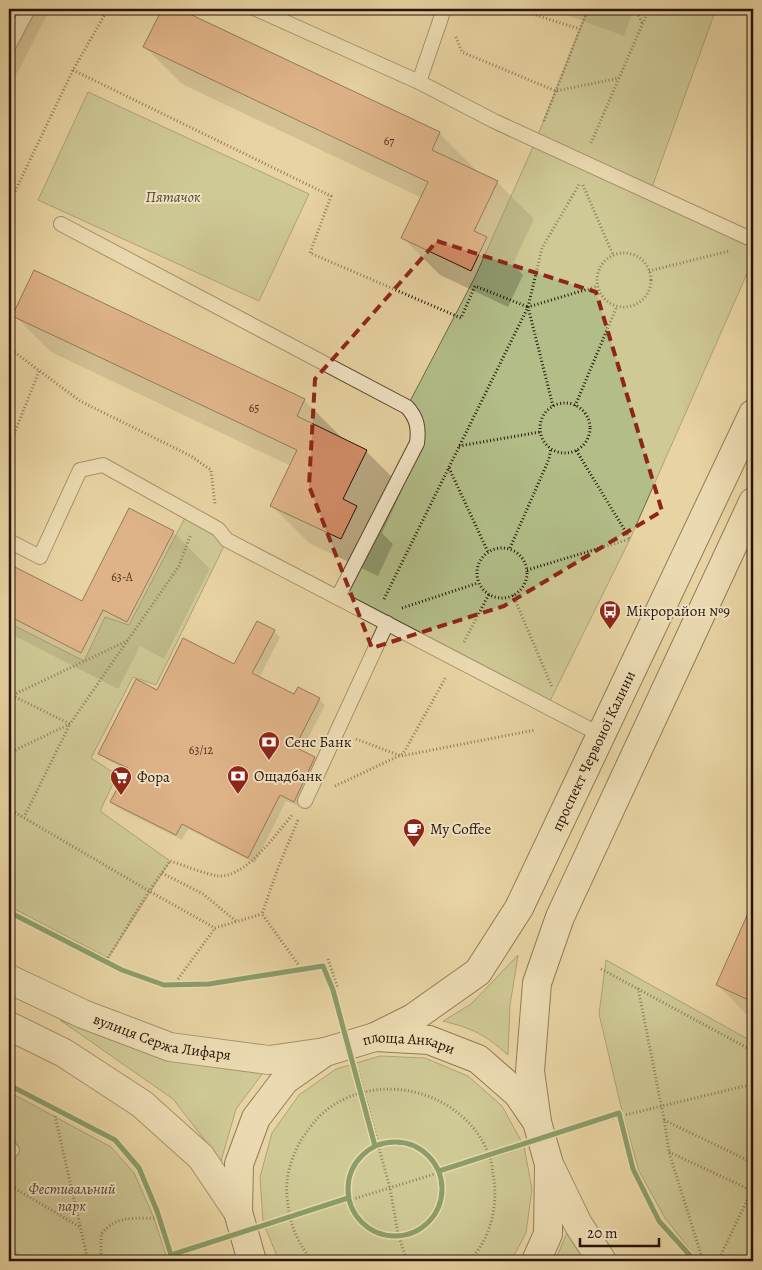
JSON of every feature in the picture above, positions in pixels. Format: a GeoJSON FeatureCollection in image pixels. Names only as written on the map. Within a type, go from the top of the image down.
{"type":"FeatureCollection","features":[{"type":"Feature","properties":{"kind":"main road","name":"проспект Червоної Калини"},"geometry":{"type":"LineString","coordinates":[[376,1037],[413,1018],[478,972],[519,908],[753,414]]}},
{"type":"Feature","properties":{"kind":"main road"},"geometry":{"type":"LineString","coordinates":[[530,1133],[530,1072],[537,982],[560,917],[753,502]]}},
{"type":"Feature","properties":{"kind":"main road","name":"вулиця Сержа Лифаря"},"geometry":{"type":"LineString","coordinates":[[9,979],[83,1014],[170,1047],[268,1060],[325,1052]]}},
{"type":"Feature","properties":{"kind":"main road"},"geometry":{"type":"LineString","coordinates":[[9,1026],[64,1053],[142,1104],[201,1157],[238,1212]]}},
{"type":"Feature","properties":{"kind":"main road","name":"площа Анкари"},"geometry":{"type":"LineString","coordinates":[[251,1261],[238,1212],[240,1164],[256,1118],[285,1080],[325,1052],[376,1037],[429,1040],[478,1059],[518,1094],[530,1133],[549,1164],[548,1234],[536,1261]]}},
{"type":"Feature","properties":{"kind":"main road"},"geometry":{"type":"LineString","coordinates":[[549,1164],[578,1224],[602,1261]]}},
{"type":"Feature","properties":{"kind":"lane"},"geometry":{"type":"LineString","coordinates":[[9,45],[28,9]]}},
{"type":"Feature","properties":{"kind":"lane"},"geometry":{"type":"LineString","coordinates":[[256,9],[419,82],[494,122],[753,240]]}},
{"type":"Feature","properties":{"kind":"lane"},"geometry":{"type":"LineString","coordinates":[[419,82],[442,14]]}},
{"type":"Feature","properties":{"kind":"lane"},"geometry":{"type":"LineString","coordinates":[[61,224],[407,406],[413,413],[418,423],[417,443],[338,597]]}},
{"type":"Feature","properties":{"kind":"lane"},"geometry":{"type":"LineString","coordinates":[[9,541],[40,558],[80,470],[103,465],[218,529],[227,540],[601,735]]}},
{"type":"Feature","properties":{"kind":"lane"},"geometry":{"type":"LineString","coordinates":[[305,801],[337,732],[381,620]]}},
{"type":"Feature","properties":{"kind":"path"},"geometry":{"type":"LineString","coordinates":[[9,204],[73,70],[108,9]]}},
{"type":"Feature","properties":{"kind":"path"},"geometry":{"type":"LineString","coordinates":[[516,9],[580,29]]}},
{"type":"Feature","properties":{"kind":"path"},"geometry":{"type":"LineString","coordinates":[[536,140],[588,9]]}},
{"type":"Feature","properties":{"kind":"path"},"geometry":{"type":"LineString","coordinates":[[636,9],[642,23]]}},
{"type":"Feature","properties":{"kind":"path"},"geometry":{"type":"LineString","coordinates":[[583,162],[649,9]]}},
{"type":"Feature","properties":{"kind":"path"},"geometry":{"type":"LineString","coordinates":[[442,14],[451,26],[462,52],[556,91],[619,78]]}},
{"type":"Feature","properties":{"kind":"path"},"geometry":{"type":"LineString","coordinates":[[73,70],[331,196],[310,253],[461,318],[475,286],[528,307],[598,286]]}},
{"type":"Feature","properties":{"kind":"path"},"geometry":{"type":"LineString","coordinates":[[381,620],[449,467],[528,307],[542,248],[582,181],[613,256]]}},
{"type":"Feature","properties":{"kind":"path"},"geometry":{"type":"LineString","coordinates":[[650,271],[734,250]]}},
{"type":"Feature","properties":{"kind":"path"},"geometry":{"type":"LineString","coordinates":[[624,253],[635,255],[644,262],[650,271],[651,282],[648,293],[641,301],[632,306],[617,306],[605,299],[599,292],[597,281],[599,271],[604,262],[613,256],[624,253]]}},
{"type":"Feature","properties":{"kind":"path"},"geometry":{"type":"LineString","coordinates":[[575,406],[617,306]]}},
{"type":"Feature","properties":{"kind":"path"},"geometry":{"type":"LineString","coordinates":[[528,307],[553,406]]}},
{"type":"Feature","properties":{"kind":"path"},"geometry":{"type":"LineString","coordinates":[[9,348],[80,400],[191,456],[211,470],[218,529]]}},
{"type":"Feature","properties":{"kind":"path"},"geometry":{"type":"LineString","coordinates":[[9,448],[39,371]]}},
{"type":"Feature","properties":{"kind":"path"},"geometry":{"type":"LineString","coordinates":[[562,403],[575,406],[581,408],[590,425],[589,434],[585,442],[571,452],[561,452],[551,448],[544,441],[540,432],[540,422],[545,412],[553,406],[562,403]]}},
{"type":"Feature","properties":{"kind":"path"},"geometry":{"type":"LineString","coordinates":[[459,446],[540,432]]}},
{"type":"Feature","properties":{"kind":"path"},"geometry":{"type":"LineString","coordinates":[[510,548],[549,459],[551,448]]}},
{"type":"Feature","properties":{"kind":"path"},"geometry":{"type":"LineString","coordinates":[[527,570],[630,539],[576,450]]}},
{"type":"Feature","properties":{"kind":"path"},"geometry":{"type":"LineString","coordinates":[[449,467],[488,552]]}},
{"type":"Feature","properties":{"kind":"path"},"geometry":{"type":"LineString","coordinates":[[24,817],[70,724],[130,640],[179,566],[198,517]]}},
{"type":"Feature","properties":{"kind":"path"},"geometry":{"type":"LineString","coordinates":[[500,547],[510,548],[518,553],[524,561],[527,570],[526,580],[521,589],[513,596],[493,597],[484,592],[478,583],[476,573],[478,563],[483,555],[488,552],[500,547]]}},
{"type":"Feature","properties":{"kind":"path"},"geometry":{"type":"LineString","coordinates":[[381,620],[478,583]]}},
{"type":"Feature","properties":{"kind":"path"},"geometry":{"type":"LineString","coordinates":[[401,756],[489,594]]}},
{"type":"Feature","properties":{"kind":"path"},"geometry":{"type":"LineString","coordinates":[[513,596],[554,692]]}},
{"type":"Feature","properties":{"kind":"path"},"geometry":{"type":"LineString","coordinates":[[10,695],[130,640]]}},
{"type":"Feature","properties":{"kind":"path"},"geometry":{"type":"LineString","coordinates":[[10,695],[70,724]]}},
{"type":"Feature","properties":{"kind":"path"},"geometry":{"type":"LineString","coordinates":[[9,753],[70,724]]}},
{"type":"Feature","properties":{"kind":"path"},"geometry":{"type":"LineString","coordinates":[[113,966],[106,960],[170,861],[218,876],[235,874],[254,859],[305,801],[401,756],[535,730]]}},
{"type":"Feature","properties":{"kind":"path"},"geometry":{"type":"LineString","coordinates":[[337,732],[401,756]]}},
{"type":"Feature","properties":{"kind":"path"},"geometry":{"type":"LineString","coordinates":[[262,914],[305,801]]}},
{"type":"Feature","properties":{"kind":"path"},"geometry":{"type":"LineString","coordinates":[[9,809],[216,928]]}},
{"type":"Feature","properties":{"kind":"path"},"geometry":{"type":"LineString","coordinates":[[162,873],[203,894],[236,922]]}},
{"type":"Feature","properties":{"kind":"path"},"geometry":{"type":"LineString","coordinates":[[178,980],[216,928],[262,914]]}},
{"type":"Feature","properties":{"kind":"path"},"geometry":{"type":"LineString","coordinates":[[262,914],[298,964]]}},
{"type":"Feature","properties":{"kind":"path"},"geometry":{"type":"LineString","coordinates":[[328,959],[336,989]]}},
{"type":"Feature","properties":{"kind":"path"},"geometry":{"type":"LineString","coordinates":[[294,970],[304,969]]}},
{"type":"Feature","properties":{"kind":"path"},"geometry":{"type":"LineString","coordinates":[[601,969],[753,1051]]}},
{"type":"Feature","properties":{"kind":"path"},"geometry":{"type":"LineString","coordinates":[[326,974],[336,989]]}},
{"type":"Feature","properties":{"kind":"path"},"geometry":{"type":"LineString","coordinates":[[173,985],[182,985]]}},
{"type":"Feature","properties":{"kind":"path"},"geometry":{"type":"LineString","coordinates":[[638,988],[669,1152],[703,1261]]}},
{"type":"Feature","properties":{"kind":"path"},"geometry":{"type":"LineString","coordinates":[[355,1068],[390,1188],[407,1261]]}},
{"type":"Feature","properties":{"kind":"path"},"geometry":{"type":"LineString","coordinates":[[592,1123],[753,1084]]}},
{"type":"Feature","properties":{"kind":"path"},"geometry":{"type":"LineString","coordinates":[[313,1261],[302,1249],[289,1218],[286,1185],[293,1155],[308,1128],[331,1106],[362,1092],[394,1088],[425,1094],[452,1107],[474,1128],[490,1156],[496,1190],[492,1223],[477,1254],[469,1261]]}},
{"type":"Feature","properties":{"kind":"path"},"geometry":{"type":"LineString","coordinates":[[583,1124],[619,1113],[622,1125]]}},
{"type":"Feature","properties":{"kind":"path"},"geometry":{"type":"LineString","coordinates":[[54,1116],[88,1261]]}},
{"type":"Feature","properties":{"kind":"path"},"geometry":{"type":"LineString","coordinates":[[664,1119],[753,1163]]}},
{"type":"Feature","properties":{"kind":"path"},"geometry":{"type":"LineString","coordinates":[[272,1224],[516,1148],[530,1133]]}},
{"type":"Feature","properties":{"kind":"path"},"geometry":{"type":"LineString","coordinates":[[392,1142],[407,1143],[420,1149],[431,1158],[439,1172],[442,1186],[441,1200],[436,1212],[427,1224],[416,1231],[400,1235],[385,1235],[362,1223],[354,1212],[350,1199],[349,1179],[356,1162],[364,1153],[377,1146],[392,1142]]}},
{"type":"Feature","properties":{"kind":"path"},"geometry":{"type":"LineString","coordinates":[[669,1152],[753,1190],[718,1261]]}},
{"type":"Feature","properties":{"kind":"path"},"geometry":{"type":"LineString","coordinates":[[9,1185],[80,1228]]}},
{"type":"Feature","properties":{"kind":"path"},"geometry":{"type":"LineString","coordinates":[[100,1261],[101,1234],[111,1224],[124,1219],[157,1219],[157,1211]]}},
{"type":"Feature","properties":{"kind":"path"},"geometry":{"type":"LineString","coordinates":[[262,1225],[289,1218]]}},
{"type":"Feature","properties":{"kind":"path"},"geometry":{"type":"LineString","coordinates":[[400,1235],[412,1261]]}},
{"type":"Feature","properties":{"kind":"path"},"geometry":{"type":"LineString","coordinates":[[171,1255],[193,1248]]}},
{"type":"Feature","properties":{"kind":"path"},"geometry":{"type":"LineString","coordinates":[[174,1261],[193,1248]]}},
{"type":"Feature","properties":{"kind":"highlighted area"},"geometry":{"type":"Polygon","coordinates":[[[437,241],[596,292],[662,511],[504,606],[372,648],[309,486],[315,379],[437,241]]]}},
{"type":"Feature","properties":{"kind":"green space"},"geometry":{"type":"Polygon","coordinates":[[[588,9],[716,9],[651,190],[753,239],[753,260],[630,539],[547,707],[338,597],[417,443],[407,407],[475,277],[536,140],[588,9]]]}},
{"type":"Feature","properties":{"kind":"green space","name":"Пятачок"},"geometry":{"type":"Polygon","coordinates":[[[88,92],[309,194],[259,301],[38,200],[88,92]]]}},
{"type":"Feature","properties":{"kind":"green space"},"geometry":{"type":"Polygon","coordinates":[[[188,512],[227,540],[156,685],[133,677],[91,758],[117,775],[100,811],[170,861],[108,958],[9,906],[9,623],[84,661],[105,617],[129,625],[188,512]]]}},
{"type":"Feature","properties":{"kind":"green space"},"geometry":{"type":"Polygon","coordinates":[[[518,955],[510,1005],[508,1055],[478,1033],[443,1021],[471,1004],[518,955]]]}},
{"type":"Feature","properties":{"kind":"green space"},"geometry":{"type":"Polygon","coordinates":[[[606,960],[753,1042],[753,1261],[699,1261],[665,1218],[639,1171],[623,1115],[599,1014],[606,960]]]}},
{"type":"Feature","properties":{"kind":"green space"},"geometry":{"type":"Polygon","coordinates":[[[60,1020],[119,1043],[192,1063],[268,1066],[236,1109],[221,1161],[173,1099],[60,1020]]]}},
{"type":"Feature","properties":{"kind":"green space"},"geometry":{"type":"Polygon","coordinates":[[[380,1056],[425,1058],[468,1076],[502,1106],[524,1146],[532,1189],[526,1233],[511,1261],[279,1261],[263,1222],[260,1177],[272,1133],[299,1095],[336,1069],[380,1056]]]}},
{"type":"Feature","properties":{"kind":"green space","name":"Фестивальний парк"},"geometry":{"type":"Polygon","coordinates":[[[9,1092],[111,1147],[134,1173],[154,1218],[168,1261],[9,1261],[9,1161],[12,1150],[9,1148],[9,1092]]]}},
{"type":"Feature","properties":{"kind":"green space"},"geometry":{"type":"Polygon","coordinates":[[[569,1228],[586,1261],[555,1261],[569,1228]]]}},
{"type":"Feature","properties":{"kind":"building"},"geometry":{"type":"Polygon","coordinates":[[[162,9],[179,9],[440,132],[432,150],[498,181],[474,231],[487,237],[471,271],[401,238],[428,182],[143,47],[162,9]]]}},
{"type":"Feature","properties":{"kind":"building"},"geometry":{"type":"Polygon","coordinates":[[[34,270],[305,399],[297,416],[367,450],[343,499],[357,506],[341,539],[270,506],[297,450],[12,316],[34,270]]]}},
{"type":"Feature","properties":{"kind":"building"},"geometry":{"type":"Polygon","coordinates":[[[129,508],[174,531],[127,622],[103,610],[81,653],[9,616],[9,564],[82,601],[129,508]]]}},
{"type":"Feature","properties":{"kind":"building"},"geometry":{"type":"Polygon","coordinates":[[[257,621],[275,630],[252,673],[294,694],[298,687],[320,698],[295,747],[315,757],[294,802],[280,795],[248,858],[182,824],[176,835],[110,802],[128,768],[98,754],[136,679],[157,690],[183,638],[234,664],[257,621]]]}},
{"type":"Feature","properties":{"kind":"building"},"geometry":{"type":"Polygon","coordinates":[[[753,902],[753,1002],[716,985],[753,902]]]}},
{"type":"Feature","properties":{"kind":"cycle path"},"geometry":{"type":"LineString","coordinates":[[9,912],[122,970],[164,985],[209,984],[323,966],[333,990],[375,1146]]}},
{"type":"Feature","properties":{"kind":"cycle path"},"geometry":{"type":"LineString","coordinates":[[9,1085],[115,1140],[139,1168],[157,1211],[171,1255],[348,1198]]}},
{"type":"Feature","properties":{"kind":"cycle path"},"geometry":{"type":"LineString","coordinates":[[439,1171],[619,1113],[633,1169],[659,1221],[695,1261]]}},
{"type":"Feature","properties":{"kind":"cycle path"},"geometry":{"type":"LineString","coordinates":[[395,1142],[413,1146],[428,1156],[438,1171],[442,1189],[438,1207],[428,1222],[413,1232],[395,1236],[377,1232],[362,1222],[352,1207],[348,1189],[352,1171],[362,1156],[377,1146],[395,1142]]}},
{"type":"Feature","properties":{"kind":"place","name":"Мікрорайон №9"},"geometry":{"type":"Point","coordinates":[610,630]}},
{"type":"Feature","properties":{"kind":"place","name":"Сенс Банк"},"geometry":{"type":"Point","coordinates":[269,761]}},
{"type":"Feature","properties":{"kind":"place","name":"Ощадбанк"},"geometry":{"type":"Point","coordinates":[238,795]}},
{"type":"Feature","properties":{"kind":"place","name":"Фора"},"geometry":{"type":"Point","coordinates":[121,796]}},
{"type":"Feature","properties":{"kind":"place","name":"My Coffee"},"geometry":{"type":"Point","coordinates":[414,848]}}]}
